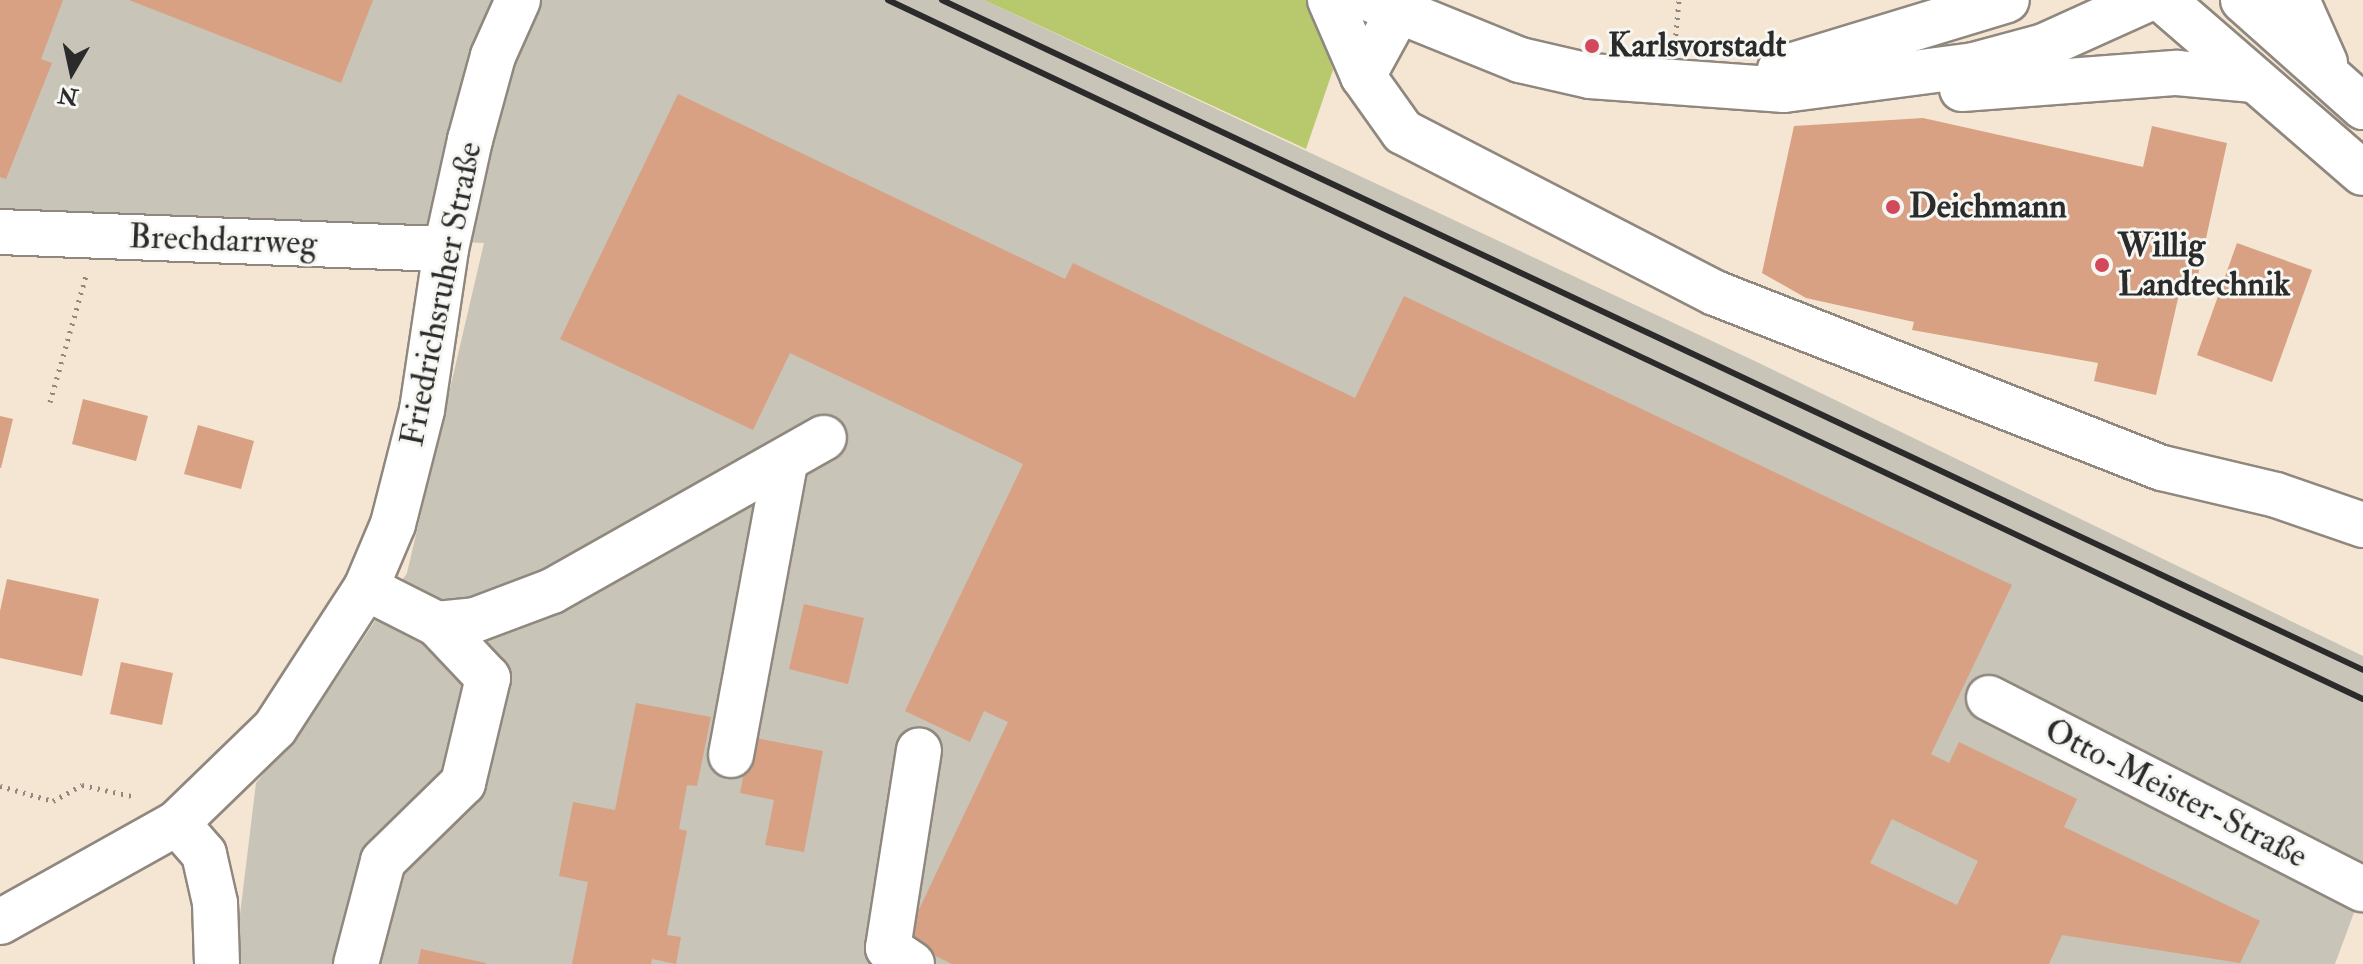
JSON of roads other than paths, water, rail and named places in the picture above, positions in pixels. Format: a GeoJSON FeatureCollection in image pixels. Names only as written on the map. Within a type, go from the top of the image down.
{"type":"FeatureCollection","features":[{"type":"Feature","properties":{"kind":"main road","name":"Friedrichsruher Straße"},"geometry":{"type":"LineString","coordinates":[[0,922],[177,823],[275,728],[366,588],[393,524],[422,410],[446,249],[493,56],[518,0]]}},
{"type":"Feature","properties":{"kind":"main road"},"geometry":{"type":"LineString","coordinates":[[1330,0],[1363,76],[1403,132],[1715,293],[2162,468],[2276,495],[2363,525]]}},
{"type":"Feature","properties":{"kind":"main road"},"geometry":{"type":"LineString","coordinates":[[1671,80],[1764,73],[1953,11],[2007,0]]}},
{"type":"Feature","properties":{"kind":"main road"},"geometry":{"type":"LineString","coordinates":[[1784,90],[1974,65],[2044,46],[2146,0]]}},
{"type":"Feature","properties":{"kind":"main road"},"geometry":{"type":"LineString","coordinates":[[2163,0],[2363,173]]}},
{"type":"Feature","properties":{"kind":"main road"},"geometry":{"type":"LineString","coordinates":[[2243,0],[2349,95]]}},
{"type":"Feature","properties":{"kind":"main road"},"geometry":{"type":"LineString","coordinates":[[2297,0],[2349,95]]}},
{"type":"Feature","properties":{"kind":"main road"},"geometry":{"type":"LineString","coordinates":[[1363,76],[1385,6],[1520,60],[1590,76],[1784,90],[1922,93],[2177,73],[2254,80]]}},
{"type":"Feature","properties":{"kind":"main road","name":"Brechdarrweg"},"geometry":{"type":"LineString","coordinates":[[0,232],[446,249]]}},
{"type":"Feature","properties":{"kind":"main road"},"geometry":{"type":"LineString","coordinates":[[437,624],[475,620],[552,591],[785,463],[824,438]]}},
{"type":"Feature","properties":{"kind":"main road"},"geometry":{"type":"LineString","coordinates":[[731,755],[785,463]]}},
{"type":"Feature","properties":{"kind":"main road"},"geometry":{"type":"LineString","coordinates":[[356,964],[383,861],[463,783],[488,678],[437,624],[366,588]]}},
{"type":"Feature","properties":{"kind":"main road","name":"Otto-Meister-Straße"},"geometry":{"type":"LineString","coordinates":[[1989,698],[2363,889]]}},
{"type":"Feature","properties":{"kind":"main road"},"geometry":{"type":"LineString","coordinates":[[912,964],[888,948],[919,750]]}},
{"type":"Feature","properties":{"kind":"main road"},"geometry":{"type":"LineString","coordinates":[[177,823],[204,854],[215,903],[217,964]]}},
{"type":"Feature","properties":{"kind":"railway"},"geometry":{"type":"LineString","coordinates":[[888,0],[2363,699]]}},
{"type":"Feature","properties":{"kind":"railway"},"geometry":{"type":"LineString","coordinates":[[942,0],[2363,670]]}},
{"type":"Feature","properties":{"kind":"place","name":"Karlsvorstadt"},"geometry":{"type":"Point","coordinates":[1592,46]}},
{"type":"Feature","properties":{"kind":"place","name":"Deichmann"},"geometry":{"type":"Point","coordinates":[1893,207]}},
{"type":"Feature","properties":{"kind":"place","name":"Willig Landtechnik"},"geometry":{"type":"Point","coordinates":[2102,265]}}]}
